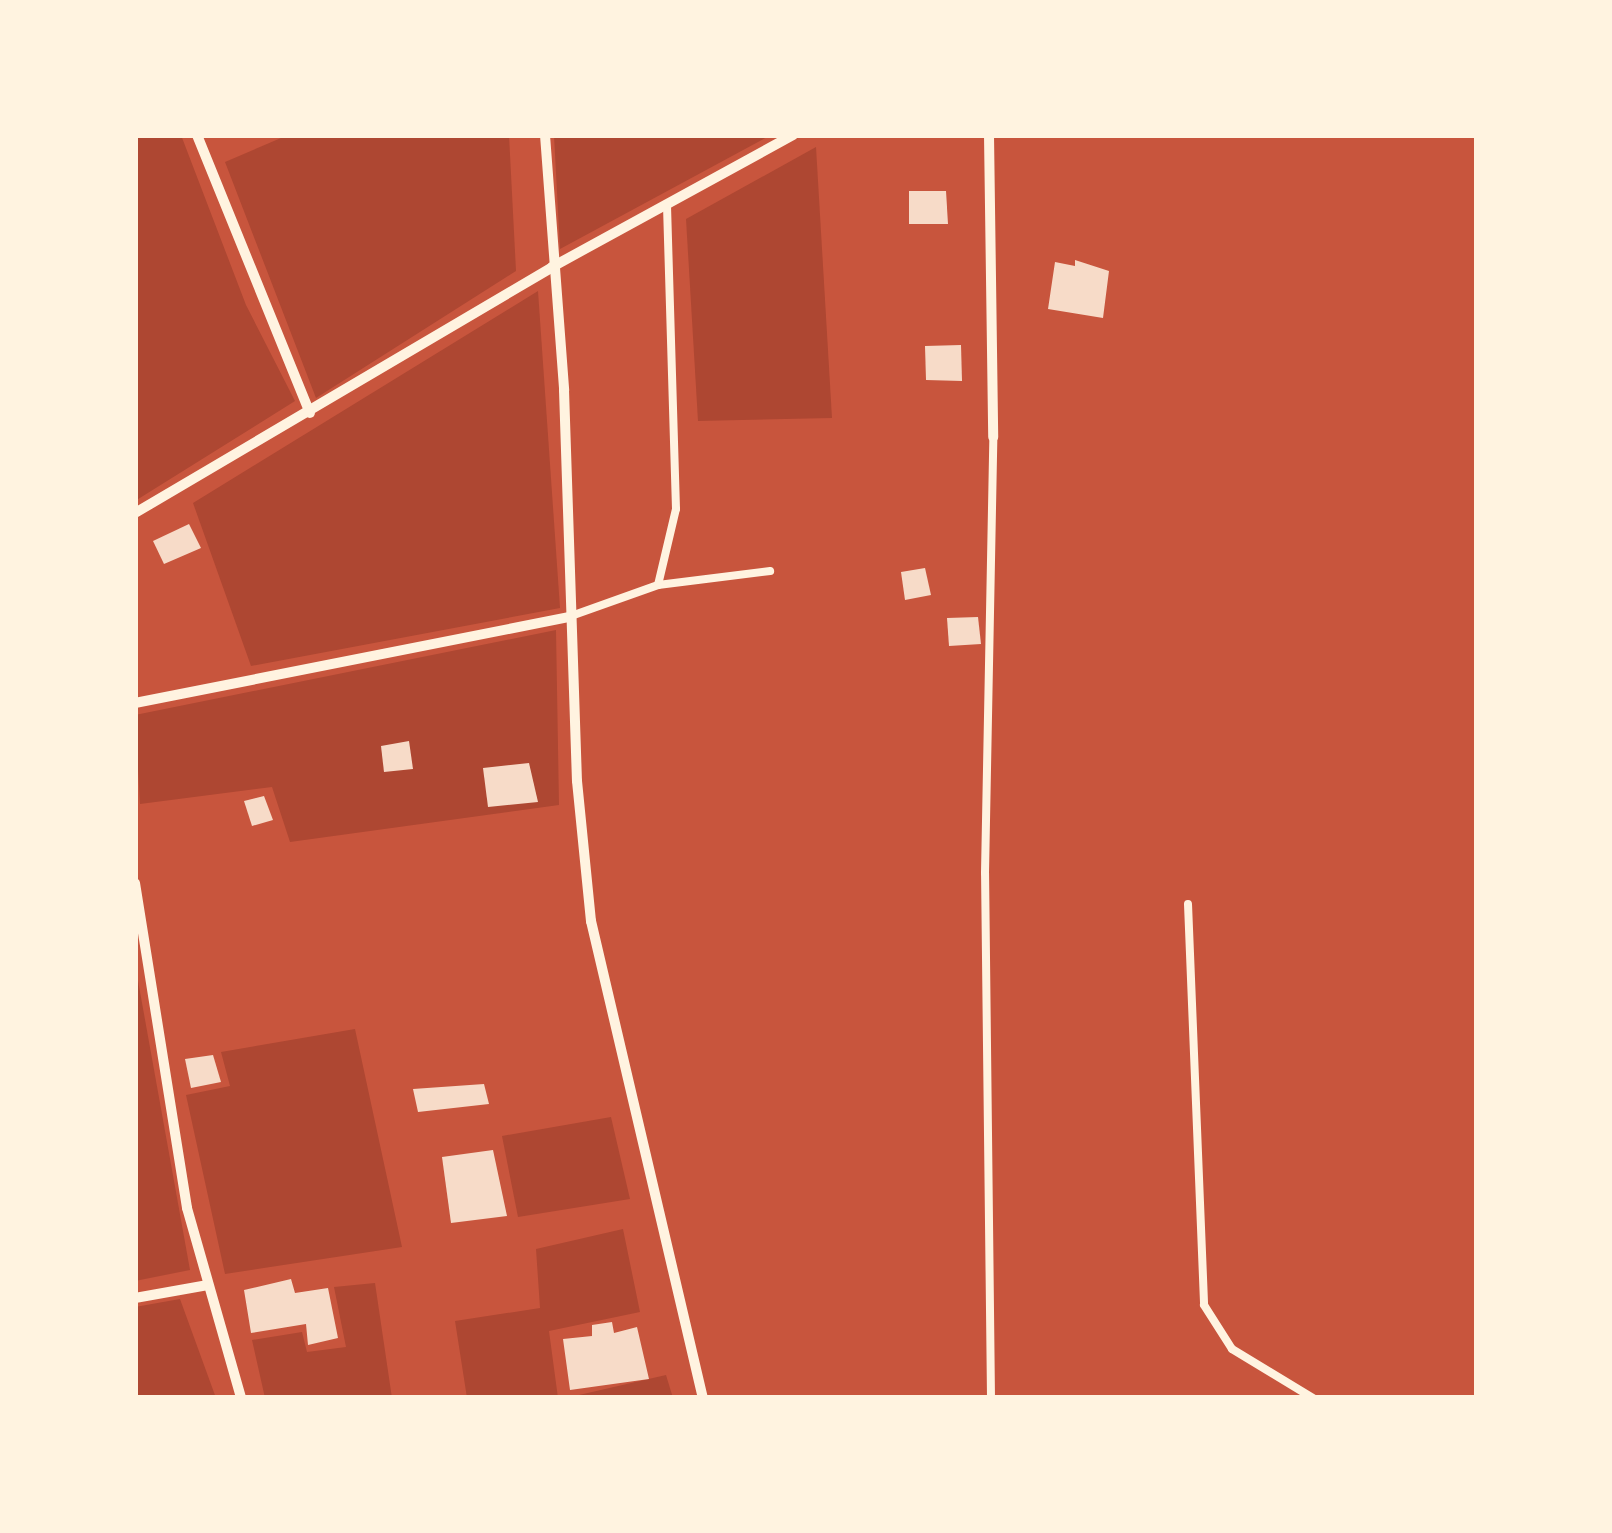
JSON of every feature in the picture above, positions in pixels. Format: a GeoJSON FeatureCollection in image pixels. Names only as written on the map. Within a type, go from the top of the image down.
{"type":"FeatureCollection","features":[{"type":"Feature","properties":{"kind":"street"},"geometry":{"type":"LineString","coordinates":[[197,135],[310,413]]}},
{"type":"Feature","properties":{"kind":"street"},"geometry":{"type":"LineString","coordinates":[[545,135],[564,390],[570,616],[591,921],[703,1398]]}},
{"type":"Feature","properties":{"kind":"street"},"geometry":{"type":"LineString","coordinates":[[135,514],[552,267],[793,135]]}},
{"type":"Feature","properties":{"kind":"street"},"geometry":{"type":"LineString","coordinates":[[989,135],[993,438]]}},
{"type":"Feature","properties":{"kind":"street"},"geometry":{"type":"LineString","coordinates":[[135,704],[570,616]]}},
{"type":"Feature","properties":{"kind":"street"},"geometry":{"type":"LineString","coordinates":[[135,883],[178,1164],[241,1398]]}},
{"type":"Feature","properties":{"kind":"street"},"geometry":{"type":"LineString","coordinates":[[135,1298],[208,1285]]}},
{"type":"Feature","properties":{"kind":"lane"},"geometry":{"type":"LineString","coordinates":[[658,584],[676,509],[667,204]]}},
{"type":"Feature","properties":{"kind":"lane"},"geometry":{"type":"LineString","coordinates":[[991,1398],[985,874],[993,438]]}},
{"type":"Feature","properties":{"kind":"lane"},"geometry":{"type":"LineString","coordinates":[[570,616],[658,584],[770,571]]}},
{"type":"Feature","properties":{"kind":"lane"},"geometry":{"type":"LineString","coordinates":[[1188,904],[1204,1305],[1232,1349],[1313,1398]]}},
{"type":"Feature","properties":{"kind":"shaded area"},"geometry":{"type":"Polygon","coordinates":[[[135,135],[181,135],[246,305],[295,401],[135,501],[135,135]]]}},
{"type":"Feature","properties":{"kind":"shaded area"},"geometry":{"type":"Polygon","coordinates":[[[288,135],[509,135],[516,271],[316,398],[225,162],[288,135]]]}},
{"type":"Feature","properties":{"kind":"shaded area"},"geometry":{"type":"Polygon","coordinates":[[[554,135],[771,135],[560,249],[554,135]]]}},
{"type":"Feature","properties":{"kind":"shaded area"},"geometry":{"type":"Polygon","coordinates":[[[816,147],[832,418],[698,421],[686,219],[816,147]]]}},
{"type":"Feature","properties":{"kind":"shaded area"},"geometry":{"type":"Polygon","coordinates":[[[538,291],[560,608],[251,666],[193,503],[538,291]]]}},
{"type":"Feature","properties":{"kind":"shaded area"},"geometry":{"type":"Polygon","coordinates":[[[556,630],[559,805],[290,842],[272,787],[140,804],[135,715],[556,630]]]}},
{"type":"Feature","properties":{"kind":"shaded area"},"geometry":{"type":"Polygon","coordinates":[[[135,964],[190,1270],[135,1281],[135,964]]]}},
{"type":"Feature","properties":{"kind":"shaded area"},"geometry":{"type":"Polygon","coordinates":[[[355,1029],[402,1247],[225,1274],[186,1095],[230,1086],[221,1052],[355,1029]]]}},
{"type":"Feature","properties":{"kind":"shaded area"},"geometry":{"type":"Polygon","coordinates":[[[611,1117],[630,1199],[518,1217],[502,1136],[611,1117]]]}},
{"type":"Feature","properties":{"kind":"shaded area"},"geometry":{"type":"Polygon","coordinates":[[[623,1229],[640,1312],[549,1331],[558,1398],[467,1398],[455,1321],[540,1308],[536,1249],[623,1229]]]}},
{"type":"Feature","properties":{"kind":"shaded area"},"geometry":{"type":"Polygon","coordinates":[[[375,1283],[392,1398],[265,1398],[252,1340],[302,1332],[307,1352],[346,1347],[334,1287],[375,1283]]]}},
{"type":"Feature","properties":{"kind":"shaded area"},"geometry":{"type":"Polygon","coordinates":[[[180,1299],[216,1398],[135,1398],[135,1307],[180,1299]]]}},
{"type":"Feature","properties":{"kind":"shaded area"},"geometry":{"type":"Polygon","coordinates":[[[666,1375],[673,1398],[566,1398],[666,1375]]]}},
{"type":"Feature","properties":{"kind":"building"},"geometry":{"type":"Polygon","coordinates":[[[909,191],[946,191],[948,224],[909,224],[909,191]]]}},
{"type":"Feature","properties":{"kind":"building"},"geometry":{"type":"Polygon","coordinates":[[[1075,260],[1109,271],[1103,318],[1048,309],[1055,262],[1075,266],[1075,260]]]}},
{"type":"Feature","properties":{"kind":"building"},"geometry":{"type":"Polygon","coordinates":[[[961,345],[962,381],[926,380],[925,346],[961,345]]]}},
{"type":"Feature","properties":{"kind":"building"},"geometry":{"type":"Polygon","coordinates":[[[189,524],[201,548],[164,564],[153,541],[189,524]]]}},
{"type":"Feature","properties":{"kind":"building"},"geometry":{"type":"Polygon","coordinates":[[[925,568],[931,595],[905,600],[901,572],[925,568]]]}},
{"type":"Feature","properties":{"kind":"building"},"geometry":{"type":"Polygon","coordinates":[[[978,617],[981,644],[949,646],[947,618],[978,617]]]}},
{"type":"Feature","properties":{"kind":"building"},"geometry":{"type":"Polygon","coordinates":[[[409,741],[413,769],[384,772],[381,746],[409,741]]]}},
{"type":"Feature","properties":{"kind":"building"},"geometry":{"type":"Polygon","coordinates":[[[529,763],[538,802],[488,807],[483,768],[529,763]]]}},
{"type":"Feature","properties":{"kind":"building"},"geometry":{"type":"Polygon","coordinates":[[[264,796],[273,820],[252,826],[244,801],[264,796]]]}},
{"type":"Feature","properties":{"kind":"building"},"geometry":{"type":"Polygon","coordinates":[[[213,1055],[221,1082],[191,1088],[185,1059],[213,1055]]]}},
{"type":"Feature","properties":{"kind":"building"},"geometry":{"type":"Polygon","coordinates":[[[484,1084],[489,1104],[418,1112],[413,1089],[484,1084]]]}},
{"type":"Feature","properties":{"kind":"building"},"geometry":{"type":"Polygon","coordinates":[[[493,1150],[507,1216],[451,1223],[442,1157],[493,1150]]]}},
{"type":"Feature","properties":{"kind":"building"},"geometry":{"type":"Polygon","coordinates":[[[291,1279],[295,1293],[328,1288],[338,1338],[308,1345],[306,1324],[251,1333],[244,1290],[291,1279]]]}},
{"type":"Feature","properties":{"kind":"building"},"geometry":{"type":"Polygon","coordinates":[[[612,1322],[614,1333],[637,1327],[649,1379],[570,1390],[563,1339],[592,1336],[592,1325],[612,1322]]]}}]}
